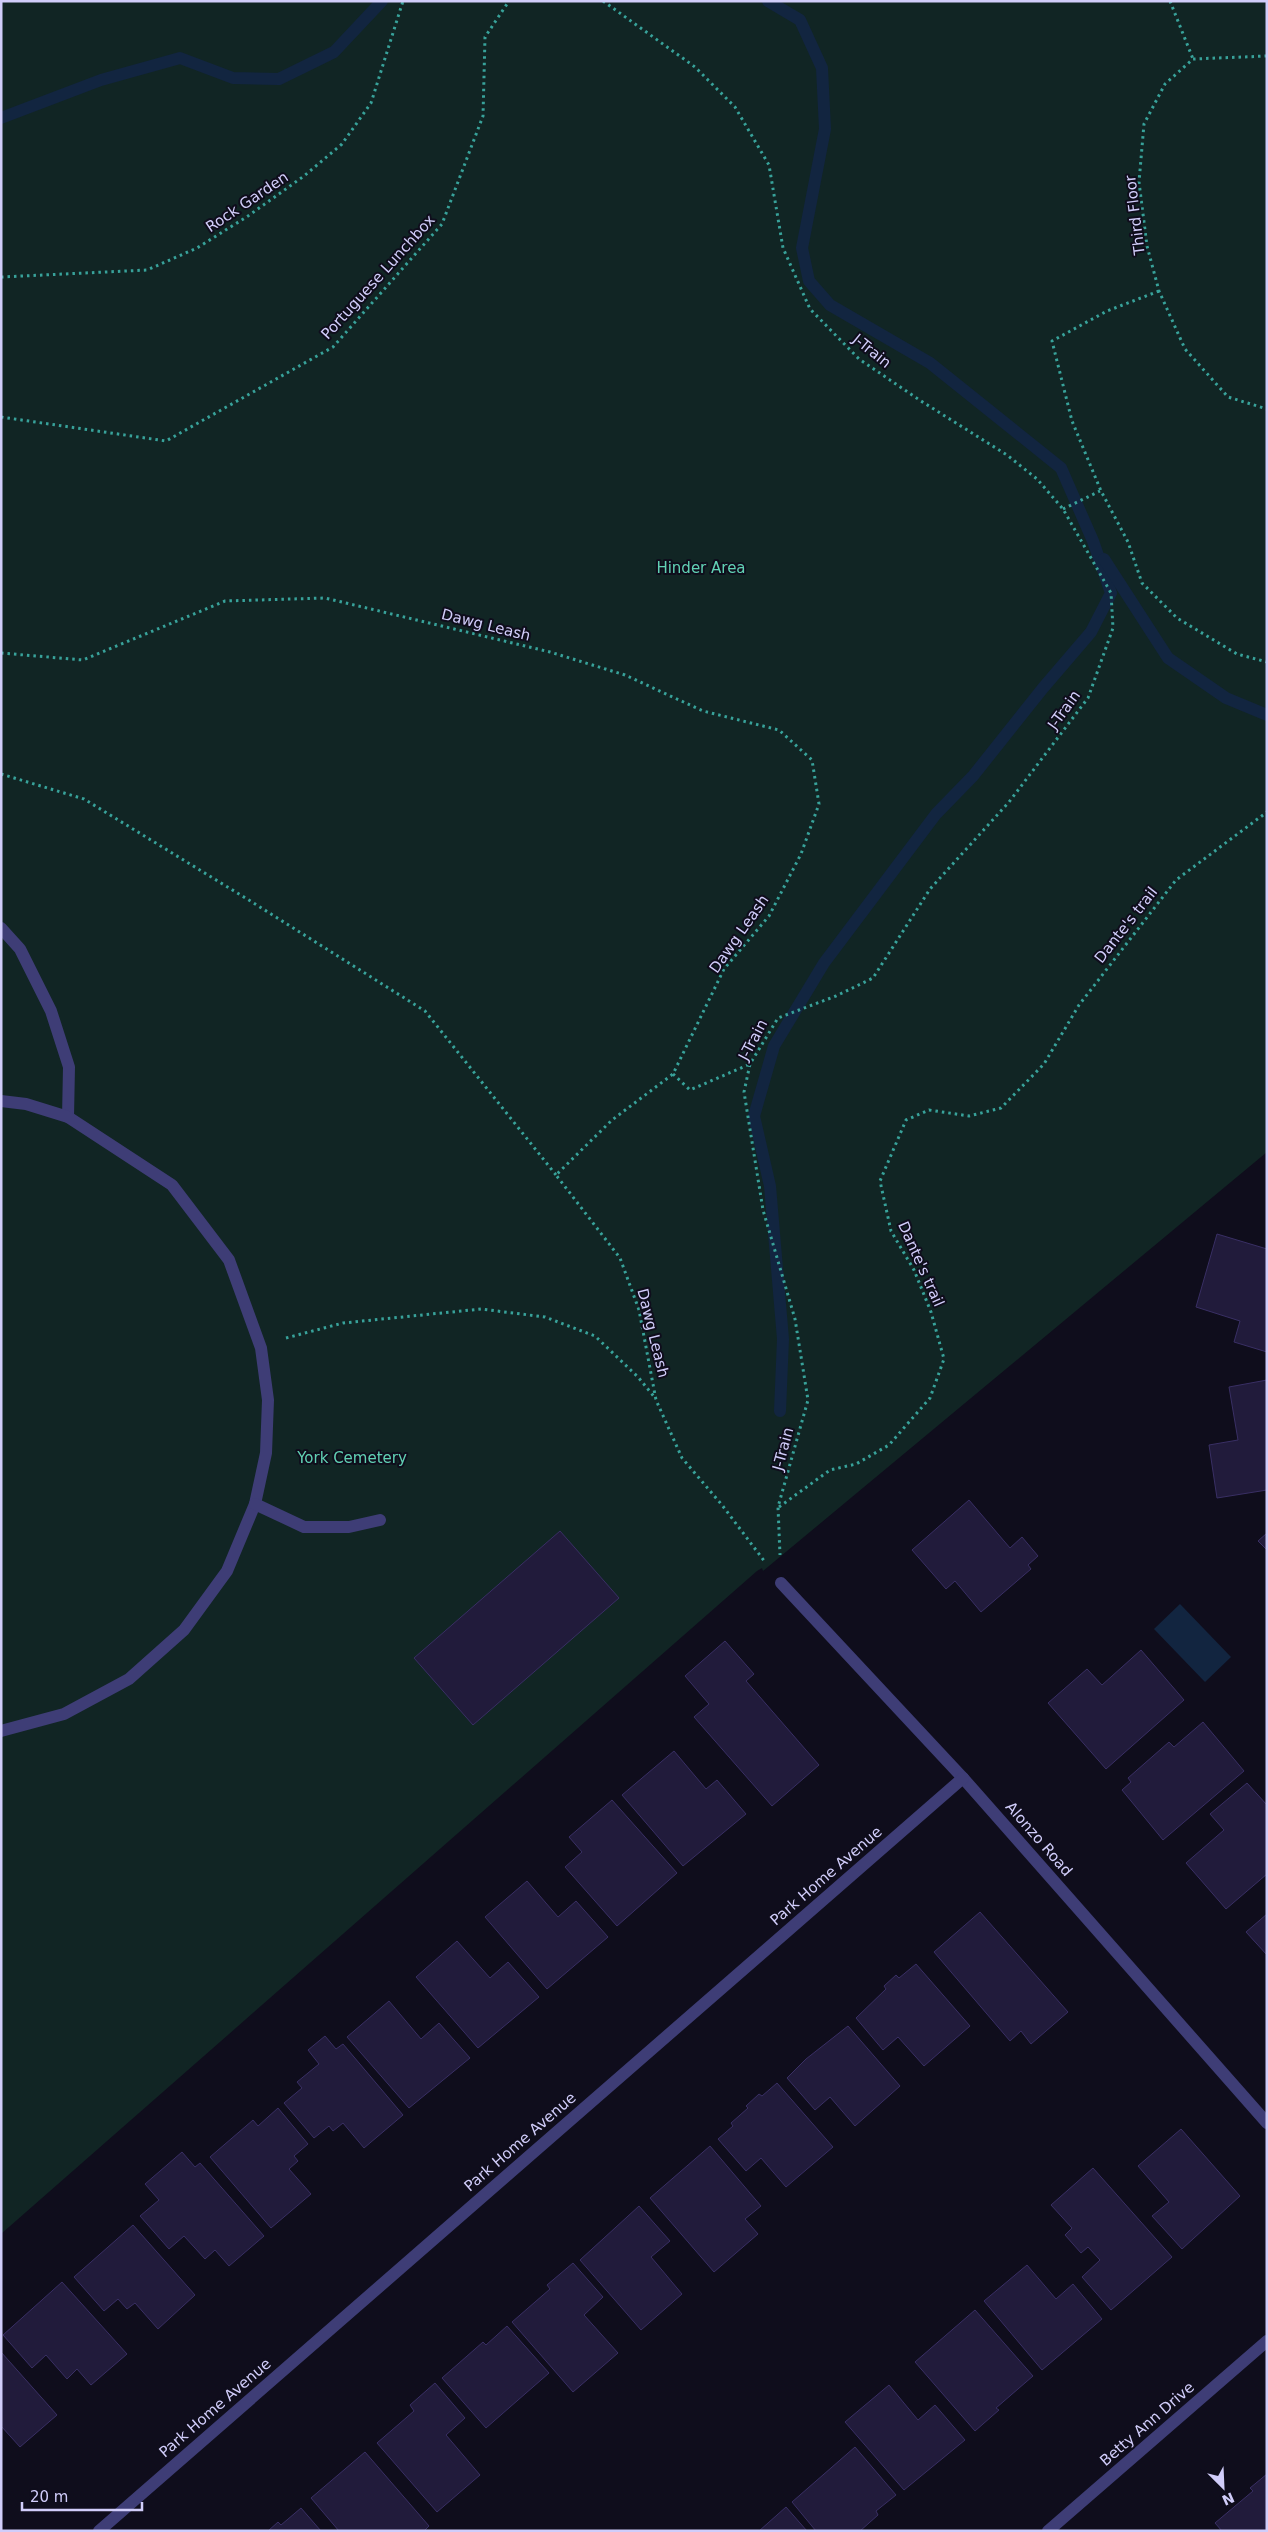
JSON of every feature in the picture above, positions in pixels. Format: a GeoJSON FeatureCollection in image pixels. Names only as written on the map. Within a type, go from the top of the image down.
{"type":"FeatureCollection","features":[{"type":"Feature","properties":{"kind":"street"},"geometry":{"type":"LineString","coordinates":[[1,928],[20,949],[51,1011],[69,1066],[68,1117]]}},
{"type":"Feature","properties":{"kind":"street"},"geometry":{"type":"LineString","coordinates":[[1,1101],[26,1104],[68,1117],[172,1185],[229,1260],[261,1348],[268,1400],[266,1453],[255,1504],[227,1571],[184,1630],[129,1679],[64,1714],[1,1730]]}},
{"type":"Feature","properties":{"kind":"street"},"geometry":{"type":"LineString","coordinates":[[255,1504],[304,1527],[349,1527],[380,1520]]}},
{"type":"Feature","properties":{"kind":"street","name":"Alonzo Road"},"geometry":{"type":"LineString","coordinates":[[782,1583],[963,1778],[1267,2122]]}},
{"type":"Feature","properties":{"kind":"street","name":"Park Home Avenue"},"geometry":{"type":"LineString","coordinates":[[99,2531],[963,1778]]}},
{"type":"Feature","properties":{"kind":"street","name":"Betty Ann Drive"},"geometry":{"type":"LineString","coordinates":[[1048,2531],[1267,2341]]}},
{"type":"Feature","properties":{"kind":"path","name":"Rock Garden"},"geometry":{"type":"LineString","coordinates":[[1,277],[147,270],[197,248],[248,216],[304,176],[334,150],[362,116],[371,103],[403,1]]}},
{"type":"Feature","properties":{"kind":"path","name":"Portuguese Lunchbox"},"geometry":{"type":"LineString","coordinates":[[1,418],[166,441],[333,347],[442,224],[483,116],[485,37],[509,1]]}},
{"type":"Feature","properties":{"kind":"path","name":"J-Train"},"geometry":{"type":"LineString","coordinates":[[603,1],[695,68],[735,107],[769,165],[783,248],[810,308],[859,359],[920,402],[1007,455],[1037,478],[1063,510],[1111,593],[1114,628],[1088,698],[1009,802],[930,889],[873,978],[836,996],[778,1018],[750,1064],[744,1092],[762,1210],[795,1319],[808,1400],[778,1507],[782,1583]]}},
{"type":"Feature","properties":{"kind":"path"},"geometry":{"type":"LineString","coordinates":[[1170,1],[1193,59],[1267,56]]}},
{"type":"Feature","properties":{"kind":"path","name":"Third Floor"},"geometry":{"type":"LineString","coordinates":[[1193,59],[1164,84],[1144,124],[1139,182],[1147,246],[1159,291],[1185,349],[1228,397],[1267,409]]}},
{"type":"Feature","properties":{"kind":"path"},"geometry":{"type":"LineString","coordinates":[[1159,291],[1107,311],[1052,340],[1072,421],[1100,491],[1128,542],[1142,583],[1177,618],[1237,654],[1267,662]]}},
{"type":"Feature","properties":{"kind":"path"},"geometry":{"type":"LineString","coordinates":[[1063,510],[1100,491]]}},
{"type":"Feature","properties":{"kind":"path","name":"Dawg Leash"},"geometry":{"type":"LineString","coordinates":[[1,653],[83,660],[225,601],[325,598],[550,652],[626,675],[703,711],[779,730],[812,760],[819,804],[801,854],[769,916],[724,969],[673,1074],[612,1120],[556,1174],[620,1258],[639,1310],[656,1400],[682,1458],[722,1505],[782,1583]]}},
{"type":"Feature","properties":{"kind":"path"},"geometry":{"type":"LineString","coordinates":[[1,774],[84,799],[261,907],[425,1011],[556,1174]]}},
{"type":"Feature","properties":{"kind":"path","name":"Dante's trail"},"geometry":{"type":"LineString","coordinates":[[778,1507],[830,1470],[856,1464],[889,1445],[930,1398],[944,1359],[931,1312],[914,1270],[892,1231],[880,1181],[906,1120],[929,1110],[968,1116],[1000,1108],[1044,1064],[1078,1006],[1176,880],[1267,812]]}},
{"type":"Feature","properties":{"kind":"path"},"geometry":{"type":"LineString","coordinates":[[673,1074],[690,1090],[750,1064]]}},
{"type":"Feature","properties":{"kind":"path"},"geometry":{"type":"LineString","coordinates":[[261,1348],[299,1333],[343,1323],[481,1309],[545,1317],[595,1336],[638,1377],[656,1400]]}},
{"type":"Feature","properties":{"kind":"green space","name":"Hinder Area"},"geometry":{"type":"Polygon","coordinates":[[[1,1],[1267,1],[1267,1152],[763,1571],[762,1568],[757,1571],[1,2234],[1,1]]]}},
{"type":"Feature","properties":{"kind":"water"},"geometry":{"type":"Polygon","coordinates":[[[1180,1604],[1231,1657],[1205,1682],[1154,1629],[1180,1604]]]}},
{"type":"Feature","properties":{"kind":"building"},"geometry":{"type":"Polygon","coordinates":[[[1217,1234],[1267,1249],[1267,1352],[1234,1342],[1240,1321],[1196,1307],[1217,1234]]]}},
{"type":"Feature","properties":{"kind":"building"},"geometry":{"type":"Polygon","coordinates":[[[1267,1380],[1267,1490],[1217,1498],[1209,1445],[1238,1440],[1229,1387],[1267,1380]]]}},
{"type":"Feature","properties":{"kind":"building"},"geometry":{"type":"Polygon","coordinates":[[[969,1500],[1010,1548],[1022,1537],[1038,1556],[1028,1565],[1031,1569],[981,1612],[955,1581],[946,1589],[912,1550],[969,1500]]]}},
{"type":"Feature","properties":{"kind":"building"},"geometry":{"type":"Polygon","coordinates":[[[560,1531],[619,1598],[473,1725],[414,1658],[560,1531]]]}},
{"type":"Feature","properties":{"kind":"building"},"geometry":{"type":"Polygon","coordinates":[[[1267,1533],[1267,1550],[1258,1541],[1267,1533]]]}},
{"type":"Feature","properties":{"kind":"building"},"geometry":{"type":"Polygon","coordinates":[[[725,1641],[754,1674],[746,1681],[819,1765],[772,1806],[694,1717],[709,1704],[685,1676],[725,1641]]]}},
{"type":"Feature","properties":{"kind":"building"},"geometry":{"type":"Polygon","coordinates":[[[1141,1650],[1184,1700],[1106,1769],[1048,1703],[1087,1669],[1102,1685],[1141,1650]]]}},
{"type":"Feature","properties":{"kind":"building"},"geometry":{"type":"Polygon","coordinates":[[[1203,1722],[1244,1771],[1163,1840],[1122,1790],[1131,1782],[1128,1778],[1169,1742],[1174,1747],[1203,1722]]]}},
{"type":"Feature","properties":{"kind":"building"},"geometry":{"type":"Polygon","coordinates":[[[674,1751],[706,1789],[717,1780],[746,1814],[683,1866],[622,1795],[674,1751]]]}},
{"type":"Feature","properties":{"kind":"building"},"geometry":{"type":"Polygon","coordinates":[[[1247,1783],[1267,1805],[1267,1874],[1226,1909],[1186,1863],[1224,1830],[1210,1814],[1247,1783]]]}},
{"type":"Feature","properties":{"kind":"building"},"geometry":{"type":"Polygon","coordinates":[[[612,1800],[677,1873],[617,1926],[565,1867],[582,1852],[569,1837],[612,1800]]]}},
{"type":"Feature","properties":{"kind":"building"},"geometry":{"type":"Polygon","coordinates":[[[527,1881],[558,1917],[576,1901],[608,1937],[547,1989],[485,1917],[527,1881]]]}},
{"type":"Feature","properties":{"kind":"building"},"geometry":{"type":"Polygon","coordinates":[[[980,1912],[1068,2012],[1031,2044],[1021,2031],[1010,2041],[934,1952],[980,1912]]]}},
{"type":"Feature","properties":{"kind":"building"},"geometry":{"type":"Polygon","coordinates":[[[1267,1914],[1267,1955],[1246,1932],[1267,1914]]]}},
{"type":"Feature","properties":{"kind":"building"},"geometry":{"type":"Polygon","coordinates":[[[457,1941],[490,1978],[508,1962],[539,1997],[478,2048],[416,1977],[457,1941]]]}},
{"type":"Feature","properties":{"kind":"building"},"geometry":{"type":"Polygon","coordinates":[[[916,1964],[970,2026],[924,2066],[898,2037],[883,2050],[856,2018],[886,1989],[884,1986],[896,1975],[899,1978],[916,1964]]]}},
{"type":"Feature","properties":{"kind":"building"},"geometry":{"type":"Polygon","coordinates":[[[389,2001],[421,2039],[439,2023],[470,2058],[409,2108],[347,2037],[389,2001]]]}},
{"type":"Feature","properties":{"kind":"building"},"geometry":{"type":"Polygon","coordinates":[[[848,2026],[900,2086],[855,2126],[830,2097],[815,2110],[787,2078],[806,2059],[848,2026]]]}},
{"type":"Feature","properties":{"kind":"building"},"geometry":{"type":"Polygon","coordinates":[[[325,2036],[336,2049],[343,2044],[403,2115],[364,2148],[343,2123],[333,2131],[329,2126],[314,2138],[284,2103],[302,2088],[297,2082],[319,2064],[308,2050],[325,2036]]]}},
{"type":"Feature","properties":{"kind":"building"},"geometry":{"type":"Polygon","coordinates":[[[777,2083],[833,2147],[786,2187],[761,2158],[746,2171],[718,2139],[733,2126],[731,2123],[748,2108],[746,2106],[759,2094],[762,2096],[777,2083]]]}},
{"type":"Feature","properties":{"kind":"building"},"geometry":{"type":"Polygon","coordinates":[[[278,2108],[308,2144],[294,2156],[298,2161],[289,2169],[311,2194],[271,2228],[210,2157],[253,2120],[258,2126],[278,2108]]]}},
{"type":"Feature","properties":{"kind":"building"},"geometry":{"type":"Polygon","coordinates":[[[1181,2129],[1240,2196],[1182,2249],[1152,2216],[1169,2202],[1138,2166],[1181,2129]]]}},
{"type":"Feature","properties":{"kind":"building"},"geometry":{"type":"Polygon","coordinates":[[[710,2146],[761,2206],[745,2219],[758,2234],[714,2272],[650,2198],[710,2146]]]}},
{"type":"Feature","properties":{"kind":"building"},"geometry":{"type":"Polygon","coordinates":[[[182,2152],[195,2167],[200,2163],[264,2236],[229,2266],[215,2250],[205,2259],[184,2236],[169,2249],[140,2216],[159,2200],[145,2184],[182,2152]]]}},
{"type":"Feature","properties":{"kind":"building"},"geometry":{"type":"Polygon","coordinates":[[[1093,2168],[1172,2257],[1111,2310],[1082,2277],[1100,2260],[1088,2247],[1081,2253],[1065,2235],[1072,2228],[1051,2205],[1093,2168]]]}},
{"type":"Feature","properties":{"kind":"building"},"geometry":{"type":"Polygon","coordinates":[[[639,2206],[670,2241],[651,2257],[682,2294],[641,2330],[580,2260],[639,2206]]]}},
{"type":"Feature","properties":{"kind":"building"},"geometry":{"type":"Polygon","coordinates":[[[133,2225],[195,2295],[158,2329],[135,2303],[127,2309],[118,2299],[104,2311],[74,2277],[133,2225]]]}},
{"type":"Feature","properties":{"kind":"building"},"geometry":{"type":"Polygon","coordinates":[[[573,2263],[603,2297],[584,2315],[618,2353],[573,2392],[512,2322],[550,2289],[547,2285],[573,2263]]]}},
{"type":"Feature","properties":{"kind":"building"},"geometry":{"type":"Polygon","coordinates":[[[1027,2265],[1056,2299],[1073,2284],[1102,2319],[1042,2370],[984,2301],[1027,2265]]]}},
{"type":"Feature","properties":{"kind":"building"},"geometry":{"type":"Polygon","coordinates":[[[62,2282],[127,2354],[91,2385],[77,2369],[67,2379],[46,2355],[32,2368],[3,2335],[62,2282]]]}},
{"type":"Feature","properties":{"kind":"building"},"geometry":{"type":"Polygon","coordinates":[[[975,2310],[1033,2376],[996,2408],[999,2410],[975,2431],[915,2362],[975,2310]]]}},
{"type":"Feature","properties":{"kind":"building"},"geometry":{"type":"Polygon","coordinates":[[[507,2326],[549,2373],[486,2428],[442,2378],[483,2342],[486,2345],[507,2326]]]}},
{"type":"Feature","properties":{"kind":"building"},"geometry":{"type":"Polygon","coordinates":[[[1,2352],[57,2415],[20,2447],[1,2426],[1,2352]]]}},
{"type":"Feature","properties":{"kind":"building"},"geometry":{"type":"Polygon","coordinates":[[[435,2383],[465,2418],[446,2435],[480,2475],[437,2512],[377,2443],[414,2411],[410,2405],[435,2383]]]}},
{"type":"Feature","properties":{"kind":"building"},"geometry":{"type":"Polygon","coordinates":[[[889,2385],[918,2420],[935,2405],[965,2440],[904,2490],[845,2422],[889,2385]]]}},
{"type":"Feature","properties":{"kind":"building"},"geometry":{"type":"Polygon","coordinates":[[[855,2447],[896,2495],[876,2511],[878,2515],[860,2531],[816,2531],[792,2502],[855,2447]]]}},
{"type":"Feature","properties":{"kind":"building"},"geometry":{"type":"Polygon","coordinates":[[[365,2452],[429,2526],[424,2531],[339,2531],[311,2498],[365,2452]]]}},
{"type":"Feature","properties":{"kind":"building"},"geometry":{"type":"Polygon","coordinates":[[[1267,2474],[1267,2531],[1222,2531],[1215,2523],[1253,2491],[1250,2488],[1267,2474]]]}},
{"type":"Feature","properties":{"kind":"building"},"geometry":{"type":"Polygon","coordinates":[[[786,2507],[807,2531],[759,2531],[786,2507]]]}},
{"type":"Feature","properties":{"kind":"building"},"geometry":{"type":"Polygon","coordinates":[[[301,2508],[321,2531],[268,2531],[278,2522],[281,2525],[301,2508]]]}},
{"type":"Feature","properties":{"kind":"waterway"},"geometry":{"type":"LineString","coordinates":[[1,118],[101,80],[180,58],[233,78],[279,79],[334,52],[382,1]]}},
{"type":"Feature","properties":{"kind":"waterway"},"geometry":{"type":"LineString","coordinates":[[768,1],[800,20],[822,68],[825,129],[802,248],[809,281],[830,305],[930,363],[1061,468],[1093,541],[1111,593],[1091,632],[1043,688],[973,776],[936,814],[824,963],[774,1046],[754,1116],[770,1186],[783,1339],[780,1411]]}},
{"type":"Feature","properties":{"kind":"waterway"},"geometry":{"type":"LineString","coordinates":[[1104,559],[1168,658],[1226,698],[1267,715]]}},
{"type":"Feature","properties":{"kind":"park label","name":"York Cemetery"},"geometry":{"type":"Point","coordinates":[352,1458]}}]}
